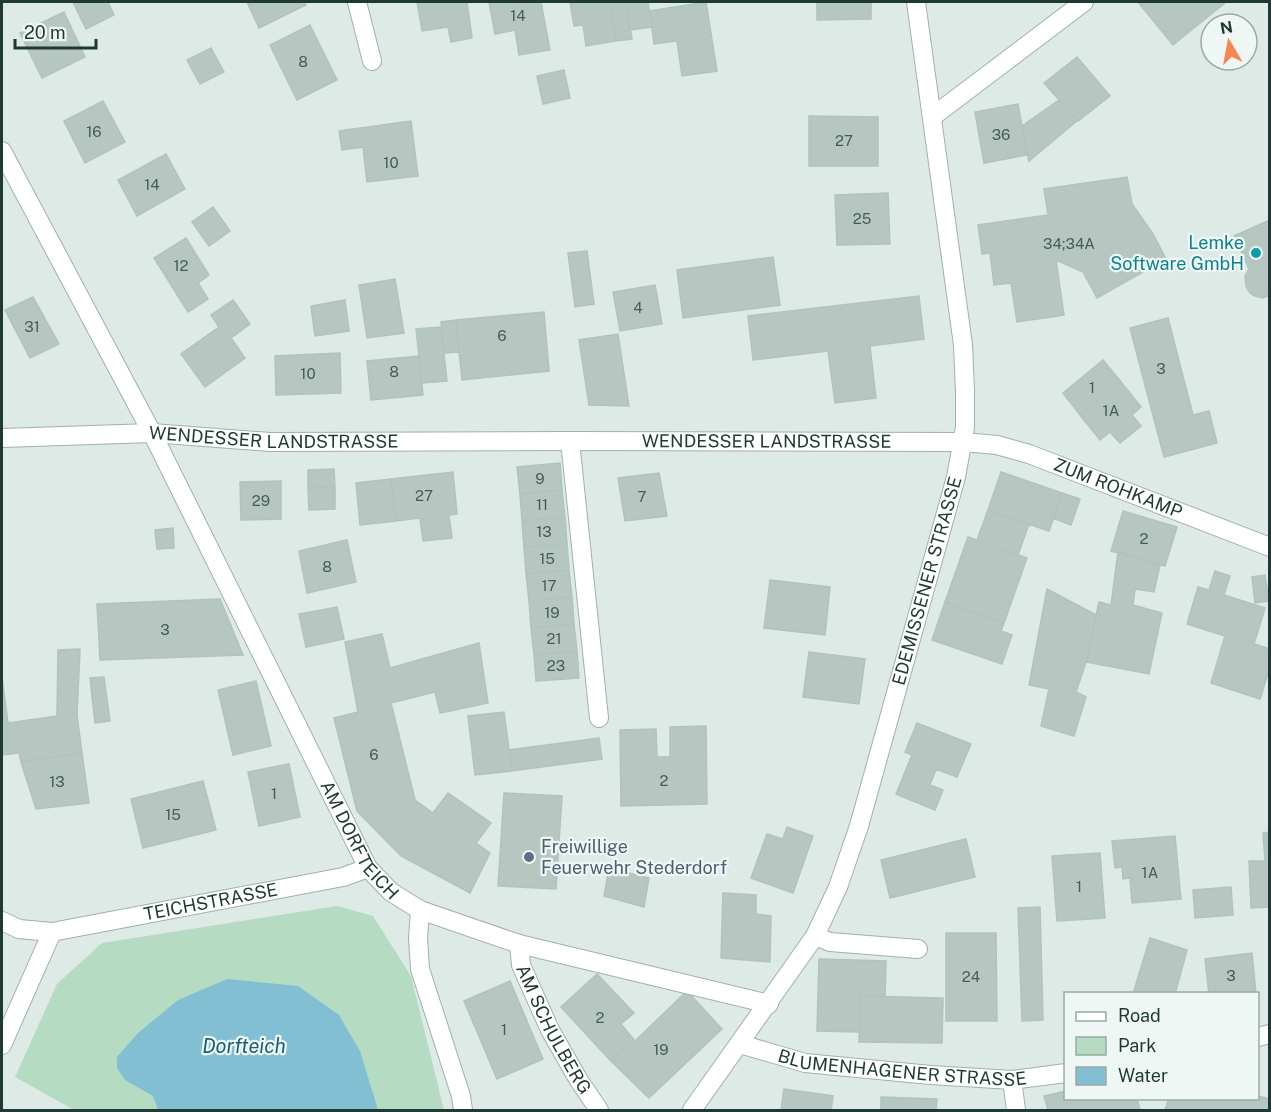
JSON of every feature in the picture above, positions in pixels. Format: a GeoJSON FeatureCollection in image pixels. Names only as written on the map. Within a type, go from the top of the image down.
{"type":"FeatureCollection","features":[{"type":"Feature","properties":{"kind":"street"},"geometry":{"type":"LineString","coordinates":[[357,2],[372,61]]}},
{"type":"Feature","properties":{"kind":"street","name":"EDEMISSENER STRASSE"},"geometry":{"type":"LineString","coordinates":[[692,1110],[815,936],[838,887],[859,826],[956,477],[965,427],[963,345],[916,2]]}},
{"type":"Feature","properties":{"kind":"street"},"geometry":{"type":"LineString","coordinates":[[932,117],[1084,2]]}},
{"type":"Feature","properties":{"kind":"street","name":"WENDESSER LANDSTRASSE"},"geometry":{"type":"LineString","coordinates":[[2,151],[152,433],[270,442],[963,442]]}},
{"type":"Feature","properties":{"kind":"street"},"geometry":{"type":"LineString","coordinates":[[2,438],[152,433]]}},
{"type":"Feature","properties":{"kind":"street","name":"AM DORFTEICH"},"geometry":{"type":"LineString","coordinates":[[152,433],[368,868],[391,892],[420,910],[519,944],[769,1004]]}},
{"type":"Feature","properties":{"kind":"street"},"geometry":{"type":"LineString","coordinates":[[570,441],[599,718]]}},
{"type":"Feature","properties":{"kind":"street","name":"ZUM ROHKAMP"},"geometry":{"type":"LineString","coordinates":[[963,442],[997,445],[1029,454],[1269,547]]}},
{"type":"Feature","properties":{"kind":"street","name":"TEICHSTRASSE"},"geometry":{"type":"LineString","coordinates":[[2,921],[19,929],[52,932],[343,877],[368,868]]}},
{"type":"Feature","properties":{"kind":"street"},"geometry":{"type":"LineString","coordinates":[[420,910],[418,938],[420,969],[461,1096],[463,1110]]}},
{"type":"Feature","properties":{"kind":"street"},"geometry":{"type":"LineString","coordinates":[[2,1045],[52,932]]}},
{"type":"Feature","properties":{"kind":"street"},"geometry":{"type":"LineString","coordinates":[[815,936],[830,942],[918,949]]}},
{"type":"Feature","properties":{"kind":"street","name":"AM SCHULBERG"},"geometry":{"type":"LineString","coordinates":[[519,944],[521,965],[550,1030],[598,1110]]}},
{"type":"Feature","properties":{"kind":"street","name":"BLUMENHAGENER STRASSE"},"geometry":{"type":"LineString","coordinates":[[740,1044],[805,1063],[931,1075],[1012,1080],[1064,1073]]}},
{"type":"Feature","properties":{"kind":"street"},"geometry":{"type":"LineString","coordinates":[[1012,1080],[1016,1110]]}},
{"type":"Feature","properties":{"kind":"green space"},"geometry":{"type":"Polygon","coordinates":[[[337,906],[373,916],[411,976],[444,1110],[74,1110],[15,1077],[57,984],[102,943],[337,906]]]}},
{"type":"Feature","properties":{"kind":"water","name":"Dorfteich"},"geometry":{"type":"Polygon","coordinates":[[[227,979],[298,986],[339,1015],[360,1051],[378,1110],[158,1110],[153,1096],[125,1080],[117,1068],[117,1057],[138,1033],[178,1000],[227,979]]]}},
{"type":"Feature","properties":{"kind":"building"},"geometry":{"type":"Polygon","coordinates":[[[73,2],[108,2],[114,15],[86,29],[73,2]]]}},
{"type":"Feature","properties":{"kind":"building"},"geometry":{"type":"Polygon","coordinates":[[[247,2],[304,2],[306,5],[259,28],[247,2]]]}},
{"type":"Feature","properties":{"kind":"building"},"geometry":{"type":"Polygon","coordinates":[[[417,2],[467,2],[472,38],[451,42],[448,27],[422,31],[417,2]]]}},
{"type":"Feature","properties":{"kind":"building"},"geometry":{"type":"Polygon","coordinates":[[[489,2],[541,2],[550,50],[519,55],[515,30],[495,34],[489,2]]]}},
{"type":"Feature","properties":{"kind":"building"},"geometry":{"type":"Polygon","coordinates":[[[570,2],[610,2],[616,41],[586,46],[583,25],[574,26],[570,2]]]}},
{"type":"Feature","properties":{"kind":"building"},"geometry":{"type":"Polygon","coordinates":[[[610,2],[626,2],[632,39],[616,41],[610,2]]]}},
{"type":"Feature","properties":{"kind":"building"},"geometry":{"type":"Polygon","coordinates":[[[626,2],[648,2],[652,27],[630,30],[626,2]]]}},
{"type":"Feature","properties":{"kind":"building"},"geometry":{"type":"Polygon","coordinates":[[[706,2],[717,71],[682,76],[677,41],[654,44],[650,11],[706,2]]]}},
{"type":"Feature","properties":{"kind":"building"},"geometry":{"type":"Polygon","coordinates":[[[817,2],[871,2],[871,19],[817,20],[817,2]]]}},
{"type":"Feature","properties":{"kind":"building"},"geometry":{"type":"Polygon","coordinates":[[[1138,2],[1226,2],[1214,12],[1199,12],[1199,24],[1173,45],[1138,2]]]}},
{"type":"Feature","properties":{"kind":"building"},"geometry":{"type":"Polygon","coordinates":[[[64,12],[85,57],[42,78],[20,33],[64,12]]]}},
{"type":"Feature","properties":{"kind":"building"},"geometry":{"type":"Polygon","coordinates":[[[310,25],[337,80],[297,100],[270,45],[310,25]]]}},
{"type":"Feature","properties":{"kind":"building"},"geometry":{"type":"Polygon","coordinates":[[[211,48],[224,72],[200,84],[187,60],[211,48]]]}},
{"type":"Feature","properties":{"kind":"building"},"geometry":{"type":"Polygon","coordinates":[[[1077,57],[1110,96],[1078,121],[1044,83],[1077,57]]]}},
{"type":"Feature","properties":{"kind":"building"},"geometry":{"type":"Polygon","coordinates":[[[564,70],[570,98],[543,104],[537,76],[564,70]]]}},
{"type":"Feature","properties":{"kind":"building"},"geometry":{"type":"Polygon","coordinates":[[[1059,100],[1078,120],[1029,161],[1022,126],[1059,100]]]}},
{"type":"Feature","properties":{"kind":"building"},"geometry":{"type":"Polygon","coordinates":[[[103,101],[125,142],[85,163],[64,121],[103,101]]]}},
{"type":"Feature","properties":{"kind":"building"},"geometry":{"type":"Polygon","coordinates":[[[1018,104],[1027,155],[984,163],[975,112],[1018,104]]]}},
{"type":"Feature","properties":{"kind":"building"},"geometry":{"type":"Polygon","coordinates":[[[809,116],[878,117],[878,166],[809,166],[809,116]]]}},
{"type":"Feature","properties":{"kind":"building"},"geometry":{"type":"Polygon","coordinates":[[[411,121],[418,176],[367,182],[363,147],[342,150],[339,131],[411,121]]]}},
{"type":"Feature","properties":{"kind":"building"},"geometry":{"type":"Polygon","coordinates":[[[166,154],[185,189],[137,216],[118,180],[166,154]]]}},
{"type":"Feature","properties":{"kind":"building"},"geometry":{"type":"Polygon","coordinates":[[[1127,177],[1132,204],[1153,234],[1166,259],[1097,298],[1083,272],[1056,260],[1064,315],[1017,322],[1011,283],[994,285],[990,253],[982,254],[978,225],[1048,215],[1044,189],[1127,177]]]}},
{"type":"Feature","properties":{"kind":"building"},"geometry":{"type":"Polygon","coordinates":[[[888,193],[890,244],[837,245],[835,195],[888,193]]]}},
{"type":"Feature","properties":{"kind":"building"},"geometry":{"type":"Polygon","coordinates":[[[213,207],[230,231],[209,246],[192,222],[213,207]]]}},
{"type":"Feature","properties":{"kind":"building","name":"Lemke Software GmbH"},"geometry":{"type":"Polygon","coordinates":[[[1270,220],[1270,295],[1263,298],[1250,293],[1246,286],[1245,276],[1249,269],[1234,236],[1270,220]]]}},
{"type":"Feature","properties":{"kind":"building"},"geometry":{"type":"Polygon","coordinates":[[[186,238],[209,275],[198,283],[208,299],[188,312],[154,258],[186,238]]]}},
{"type":"Feature","properties":{"kind":"building"},"geometry":{"type":"Polygon","coordinates":[[[587,251],[594,304],[575,307],[568,253],[587,251]]]}},
{"type":"Feature","properties":{"kind":"building"},"geometry":{"type":"Polygon","coordinates":[[[773,257],[780,305],[683,318],[677,270],[773,257]]]}},
{"type":"Feature","properties":{"kind":"building"},"geometry":{"type":"Polygon","coordinates":[[[395,279],[404,333],[367,338],[359,285],[395,279]]]}},
{"type":"Feature","properties":{"kind":"building"},"geometry":{"type":"Polygon","coordinates":[[[655,285],[662,324],[620,331],[613,292],[655,285]]]}},
{"type":"Feature","properties":{"kind":"building"},"geometry":{"type":"Polygon","coordinates":[[[919,296],[924,339],[870,346],[876,398],[835,403],[828,351],[753,360],[748,316],[919,296]]]}},
{"type":"Feature","properties":{"kind":"building"},"geometry":{"type":"Polygon","coordinates":[[[33,297],[59,344],[30,358],[5,310],[33,297]]]}},
{"type":"Feature","properties":{"kind":"building"},"geometry":{"type":"Polygon","coordinates":[[[233,300],[250,324],[231,338],[245,358],[205,387],[181,354],[219,327],[211,315],[233,300]]]}},
{"type":"Feature","properties":{"kind":"building"},"geometry":{"type":"Polygon","coordinates":[[[345,300],[349,331],[315,336],[311,306],[345,300]]]}},
{"type":"Feature","properties":{"kind":"building"},"geometry":{"type":"Polygon","coordinates":[[[544,312],[549,371],[462,380],[456,320],[544,312]]]}},
{"type":"Feature","properties":{"kind":"building"},"geometry":{"type":"Polygon","coordinates":[[[1168,318],[1193,415],[1209,411],[1217,443],[1164,457],[1130,328],[1168,318]]]}},
{"type":"Feature","properties":{"kind":"building"},"geometry":{"type":"Polygon","coordinates":[[[456,320],[459,352],[444,353],[441,322],[456,320]]]}},
{"type":"Feature","properties":{"kind":"building"},"geometry":{"type":"Polygon","coordinates":[[[441,327],[447,381],[422,383],[416,329],[441,327]]]}},
{"type":"Feature","properties":{"kind":"building"},"geometry":{"type":"Polygon","coordinates":[[[618,334],[629,406],[589,405],[579,340],[618,334]]]}},
{"type":"Feature","properties":{"kind":"building"},"geometry":{"type":"Polygon","coordinates":[[[340,353],[341,393],[276,395],[275,356],[340,353]]]}},
{"type":"Feature","properties":{"kind":"building"},"geometry":{"type":"Polygon","coordinates":[[[419,356],[423,395],[371,400],[367,361],[419,356]]]}},
{"type":"Feature","properties":{"kind":"building"},"geometry":{"type":"Polygon","coordinates":[[[1103,360],[1121,382],[1080,415],[1063,393],[1103,360]]]}},
{"type":"Feature","properties":{"kind":"building"},"geometry":{"type":"Polygon","coordinates":[[[1121,382],[1141,407],[1132,415],[1141,426],[1120,443],[1110,432],[1100,440],[1080,415],[1121,382]]]}},
{"type":"Feature","properties":{"kind":"building"},"geometry":{"type":"Polygon","coordinates":[[[560,463],[562,490],[520,494],[517,467],[560,463]]]}},
{"type":"Feature","properties":{"kind":"building"},"geometry":{"type":"Polygon","coordinates":[[[334,469],[335,487],[308,488],[308,470],[334,469]]]}},
{"type":"Feature","properties":{"kind":"building"},"geometry":{"type":"Polygon","coordinates":[[[453,472],[457,514],[449,515],[452,538],[423,541],[420,518],[396,521],[391,479],[453,472]]]}},
{"type":"Feature","properties":{"kind":"building"},"geometry":{"type":"Polygon","coordinates":[[[1001,472],[1062,493],[1049,531],[988,510],[1001,472]]]}},
{"type":"Feature","properties":{"kind":"building"},"geometry":{"type":"Polygon","coordinates":[[[659,473],[667,516],[625,521],[618,478],[659,473]]]}},
{"type":"Feature","properties":{"kind":"building"},"geometry":{"type":"Polygon","coordinates":[[[391,479],[396,521],[360,525],[356,483],[391,479]]]}},
{"type":"Feature","properties":{"kind":"building"},"geometry":{"type":"Polygon","coordinates":[[[281,481],[281,519],[241,520],[240,482],[281,481]]]}},
{"type":"Feature","properties":{"kind":"building"},"geometry":{"type":"Polygon","coordinates":[[[335,487],[335,509],[309,510],[308,488],[335,487]]]}},
{"type":"Feature","properties":{"kind":"building"},"geometry":{"type":"Polygon","coordinates":[[[562,490],[565,517],[522,521],[520,494],[562,490]]]}},
{"type":"Feature","properties":{"kind":"building"},"geometry":{"type":"Polygon","coordinates":[[[1062,493],[1080,499],[1071,525],[1053,518],[1062,493]]]}},
{"type":"Feature","properties":{"kind":"building"},"geometry":{"type":"Polygon","coordinates":[[[988,510],[1029,524],[1018,555],[977,540],[988,510]]]}},
{"type":"Feature","properties":{"kind":"building"},"geometry":{"type":"Polygon","coordinates":[[[1123,511],[1177,527],[1165,566],[1111,551],[1123,511]]]}},
{"type":"Feature","properties":{"kind":"building"},"geometry":{"type":"Polygon","coordinates":[[[565,517],[567,544],[524,547],[522,521],[565,517]]]}},
{"type":"Feature","properties":{"kind":"building"},"geometry":{"type":"Polygon","coordinates":[[[173,528],[174,548],[157,549],[155,530],[173,528]]]}},
{"type":"Feature","properties":{"kind":"building"},"geometry":{"type":"Polygon","coordinates":[[[968,537],[1027,558],[1004,623],[945,602],[968,537]]]}},
{"type":"Feature","properties":{"kind":"building"},"geometry":{"type":"Polygon","coordinates":[[[347,540],[356,582],[307,593],[299,551],[347,540]]]}},
{"type":"Feature","properties":{"kind":"building"},"geometry":{"type":"Polygon","coordinates":[[[567,544],[569,570],[526,574],[524,547],[567,544]]]}},
{"type":"Feature","properties":{"kind":"building"},"geometry":{"type":"Polygon","coordinates":[[[1118,552],[1160,565],[1154,592],[1135,589],[1133,605],[1162,613],[1149,674],[1086,662],[1099,602],[1111,605],[1118,552]]]}},
{"type":"Feature","properties":{"kind":"building"},"geometry":{"type":"Polygon","coordinates":[[[569,570],[572,597],[529,601],[526,574],[569,570]]]}},
{"type":"Feature","properties":{"kind":"building"},"geometry":{"type":"Polygon","coordinates":[[[1215,571],[1230,576],[1224,595],[1265,608],[1254,644],[1270,649],[1270,667],[1260,699],[1211,683],[1225,636],[1187,624],[1198,587],[1209,590],[1215,571]]]}},
{"type":"Feature","properties":{"kind":"building"},"geometry":{"type":"Polygon","coordinates":[[[1265,575],[1269,601],[1255,603],[1252,577],[1265,575]]]}},
{"type":"Feature","properties":{"kind":"building"},"geometry":{"type":"Polygon","coordinates":[[[770,580],[830,587],[825,635],[764,628],[770,580]]]}},
{"type":"Feature","properties":{"kind":"building"},"geometry":{"type":"Polygon","coordinates":[[[1047,589],[1096,615],[1086,662],[1076,692],[1086,697],[1074,736],[1041,726],[1049,689],[1029,685],[1047,589]]]}},
{"type":"Feature","properties":{"kind":"building"},"geometry":{"type":"Polygon","coordinates":[[[572,597],[574,624],[531,628],[529,601],[572,597]]]}},
{"type":"Feature","properties":{"kind":"building"},"geometry":{"type":"Polygon","coordinates":[[[220,599],[243,655],[100,660],[97,604],[220,599]]]}},
{"type":"Feature","properties":{"kind":"building"},"geometry":{"type":"Polygon","coordinates":[[[945,602],[1004,623],[1001,631],[1012,635],[1002,664],[932,640],[945,602]]]}},
{"type":"Feature","properties":{"kind":"building"},"geometry":{"type":"Polygon","coordinates":[[[337,607],[344,639],[306,647],[299,614],[337,607]]]}},
{"type":"Feature","properties":{"kind":"building"},"geometry":{"type":"Polygon","coordinates":[[[574,624],[577,651],[534,655],[531,628],[574,624]]]}},
{"type":"Feature","properties":{"kind":"building"},"geometry":{"type":"Polygon","coordinates":[[[382,634],[390,668],[479,643],[488,703],[440,713],[435,692],[391,703],[415,800],[433,813],[448,793],[491,823],[476,843],[490,853],[470,893],[401,856],[357,811],[334,718],[358,712],[345,642],[382,634]]]}},
{"type":"Feature","properties":{"kind":"building"},"geometry":{"type":"Polygon","coordinates":[[[80,649],[77,715],[82,753],[21,762],[19,753],[2,755],[2,677],[8,723],[57,716],[58,650],[80,649]]]}},
{"type":"Feature","properties":{"kind":"building"},"geometry":{"type":"Polygon","coordinates":[[[577,651],[579,678],[536,681],[534,655],[577,651]]]}},
{"type":"Feature","properties":{"kind":"building"},"geometry":{"type":"Polygon","coordinates":[[[809,652],[865,659],[859,704],[803,697],[809,652]]]}},
{"type":"Feature","properties":{"kind":"building"},"geometry":{"type":"Polygon","coordinates":[[[104,677],[110,721],[95,723],[90,678],[104,677]]]}},
{"type":"Feature","properties":{"kind":"building"},"geometry":{"type":"Polygon","coordinates":[[[256,681],[271,746],[233,755],[218,690],[256,681]]]}},
{"type":"Feature","properties":{"kind":"building"},"geometry":{"type":"Polygon","coordinates":[[[504,712],[512,771],[475,775],[468,716],[504,712]]]}},
{"type":"Feature","properties":{"kind":"building"},"geometry":{"type":"Polygon","coordinates":[[[917,723],[971,744],[957,777],[936,769],[930,785],[943,790],[935,810],[896,794],[912,755],[905,752],[917,723]]]}},
{"type":"Feature","properties":{"kind":"building"},"geometry":{"type":"Polygon","coordinates":[[[706,726],[707,804],[621,806],[620,730],[656,729],[657,757],[670,757],[670,727],[706,726]]]}},
{"type":"Feature","properties":{"kind":"building"},"geometry":{"type":"Polygon","coordinates":[[[599,738],[602,759],[512,771],[509,750],[599,738]]]}},
{"type":"Feature","properties":{"kind":"building"},"geometry":{"type":"Polygon","coordinates":[[[82,753],[89,803],[36,809],[21,762],[82,753]]]}},
{"type":"Feature","properties":{"kind":"building"},"geometry":{"type":"Polygon","coordinates":[[[289,764],[300,817],[259,826],[248,772],[289,764]]]}},
{"type":"Feature","properties":{"kind":"building"},"geometry":{"type":"Polygon","coordinates":[[[203,781],[216,830],[143,848],[131,799],[203,781]]]}},
{"type":"Feature","properties":{"kind":"building"},"geometry":{"type":"Polygon","coordinates":[[[504,793],[562,796],[556,889],[498,886],[504,793]]]}},
{"type":"Feature","properties":{"kind":"building"},"geometry":{"type":"Polygon","coordinates":[[[787,827],[813,836],[793,893],[751,878],[767,834],[783,839],[787,827]]]}},
{"type":"Feature","properties":{"kind":"building"},"geometry":{"type":"Polygon","coordinates":[[[1270,832],[1270,907],[1251,908],[1249,861],[1265,861],[1263,833],[1270,832]]]}},
{"type":"Feature","properties":{"kind":"building"},"geometry":{"type":"Polygon","coordinates":[[[1175,836],[1181,899],[1132,903],[1130,878],[1123,879],[1122,867],[1115,868],[1112,841],[1175,836]]]}},
{"type":"Feature","properties":{"kind":"building"},"geometry":{"type":"Polygon","coordinates":[[[966,839],[975,877],[890,898],[881,860],[966,839]]]}},
{"type":"Feature","properties":{"kind":"building"},"geometry":{"type":"Polygon","coordinates":[[[1100,853],[1105,918],[1057,921],[1052,856],[1100,853]]]}},
{"type":"Feature","properties":{"kind":"building"},"geometry":{"type":"Polygon","coordinates":[[[609,868],[649,878],[644,907],[604,896],[609,868]]]}},
{"type":"Feature","properties":{"kind":"building"},"geometry":{"type":"Polygon","coordinates":[[[1231,887],[1233,915],[1195,918],[1193,890],[1231,887]]]}},
{"type":"Feature","properties":{"kind":"building"},"geometry":{"type":"Polygon","coordinates":[[[723,893],[756,895],[756,914],[771,916],[770,962],[721,958],[723,893]]]}},
{"type":"Feature","properties":{"kind":"building"},"geometry":{"type":"Polygon","coordinates":[[[1040,907],[1043,1020],[1022,1021],[1018,908],[1040,907]]]}},
{"type":"Feature","properties":{"kind":"building"},"geometry":{"type":"Polygon","coordinates":[[[946,933],[996,933],[997,1021],[946,1021],[946,933]]]}},
{"type":"Feature","properties":{"kind":"building"},"geometry":{"type":"Polygon","coordinates":[[[1150,938],[1187,950],[1176,992],[1134,992],[1150,938]]]}},
{"type":"Feature","properties":{"kind":"building"},"geometry":{"type":"Polygon","coordinates":[[[1252,953],[1256,992],[1209,992],[1205,959],[1252,953]]]}},
{"type":"Feature","properties":{"kind":"building"},"geometry":{"type":"Polygon","coordinates":[[[819,959],[886,961],[885,997],[860,996],[859,1032],[817,1031],[819,959]]]}},
{"type":"Feature","properties":{"kind":"building"},"geometry":{"type":"Polygon","coordinates":[[[597,974],[634,1013],[621,1024],[635,1041],[610,1060],[561,1007],[597,974]]]}},
{"type":"Feature","properties":{"kind":"building"},"geometry":{"type":"Polygon","coordinates":[[[510,981],[543,1059],[497,1079],[464,1001],[510,981]]]}},
{"type":"Feature","properties":{"kind":"building"},"geometry":{"type":"Polygon","coordinates":[[[687,991],[722,1029],[649,1098],[610,1060],[635,1041],[687,991]]]}},
{"type":"Feature","properties":{"kind":"building"},"geometry":{"type":"Polygon","coordinates":[[[860,996],[943,998],[942,1043],[859,1042],[860,996]]]}},
{"type":"Feature","properties":{"kind":"building"},"geometry":{"type":"Polygon","coordinates":[[[784,1089],[833,1096],[831,1110],[781,1110],[784,1089]]]}},
{"type":"Feature","properties":{"kind":"building"},"geometry":{"type":"Polygon","coordinates":[[[1064,1091],[1064,1100],[1138,1100],[1140,1110],[1048,1110],[1044,1096],[1064,1091]]]}},
{"type":"Feature","properties":{"kind":"building"},"geometry":{"type":"Polygon","coordinates":[[[1259,1096],[1270,1099],[1270,1110],[1165,1110],[1168,1100],[1259,1100],[1259,1096]]]}},
{"type":"Feature","properties":{"kind":"building"},"geometry":{"type":"Polygon","coordinates":[[[881,1097],[937,1099],[936,1110],[881,1110],[881,1097]]]}},
{"type":"Feature","properties":{"kind":"place","name":"Lemke Software GmbH"},"geometry":{"type":"Point","coordinates":[1256,253]}},
{"type":"Feature","properties":{"kind":"place","name":"Freiwillige Feuerwehr Stederdorf"},"geometry":{"type":"Point","coordinates":[529,857]}}]}
